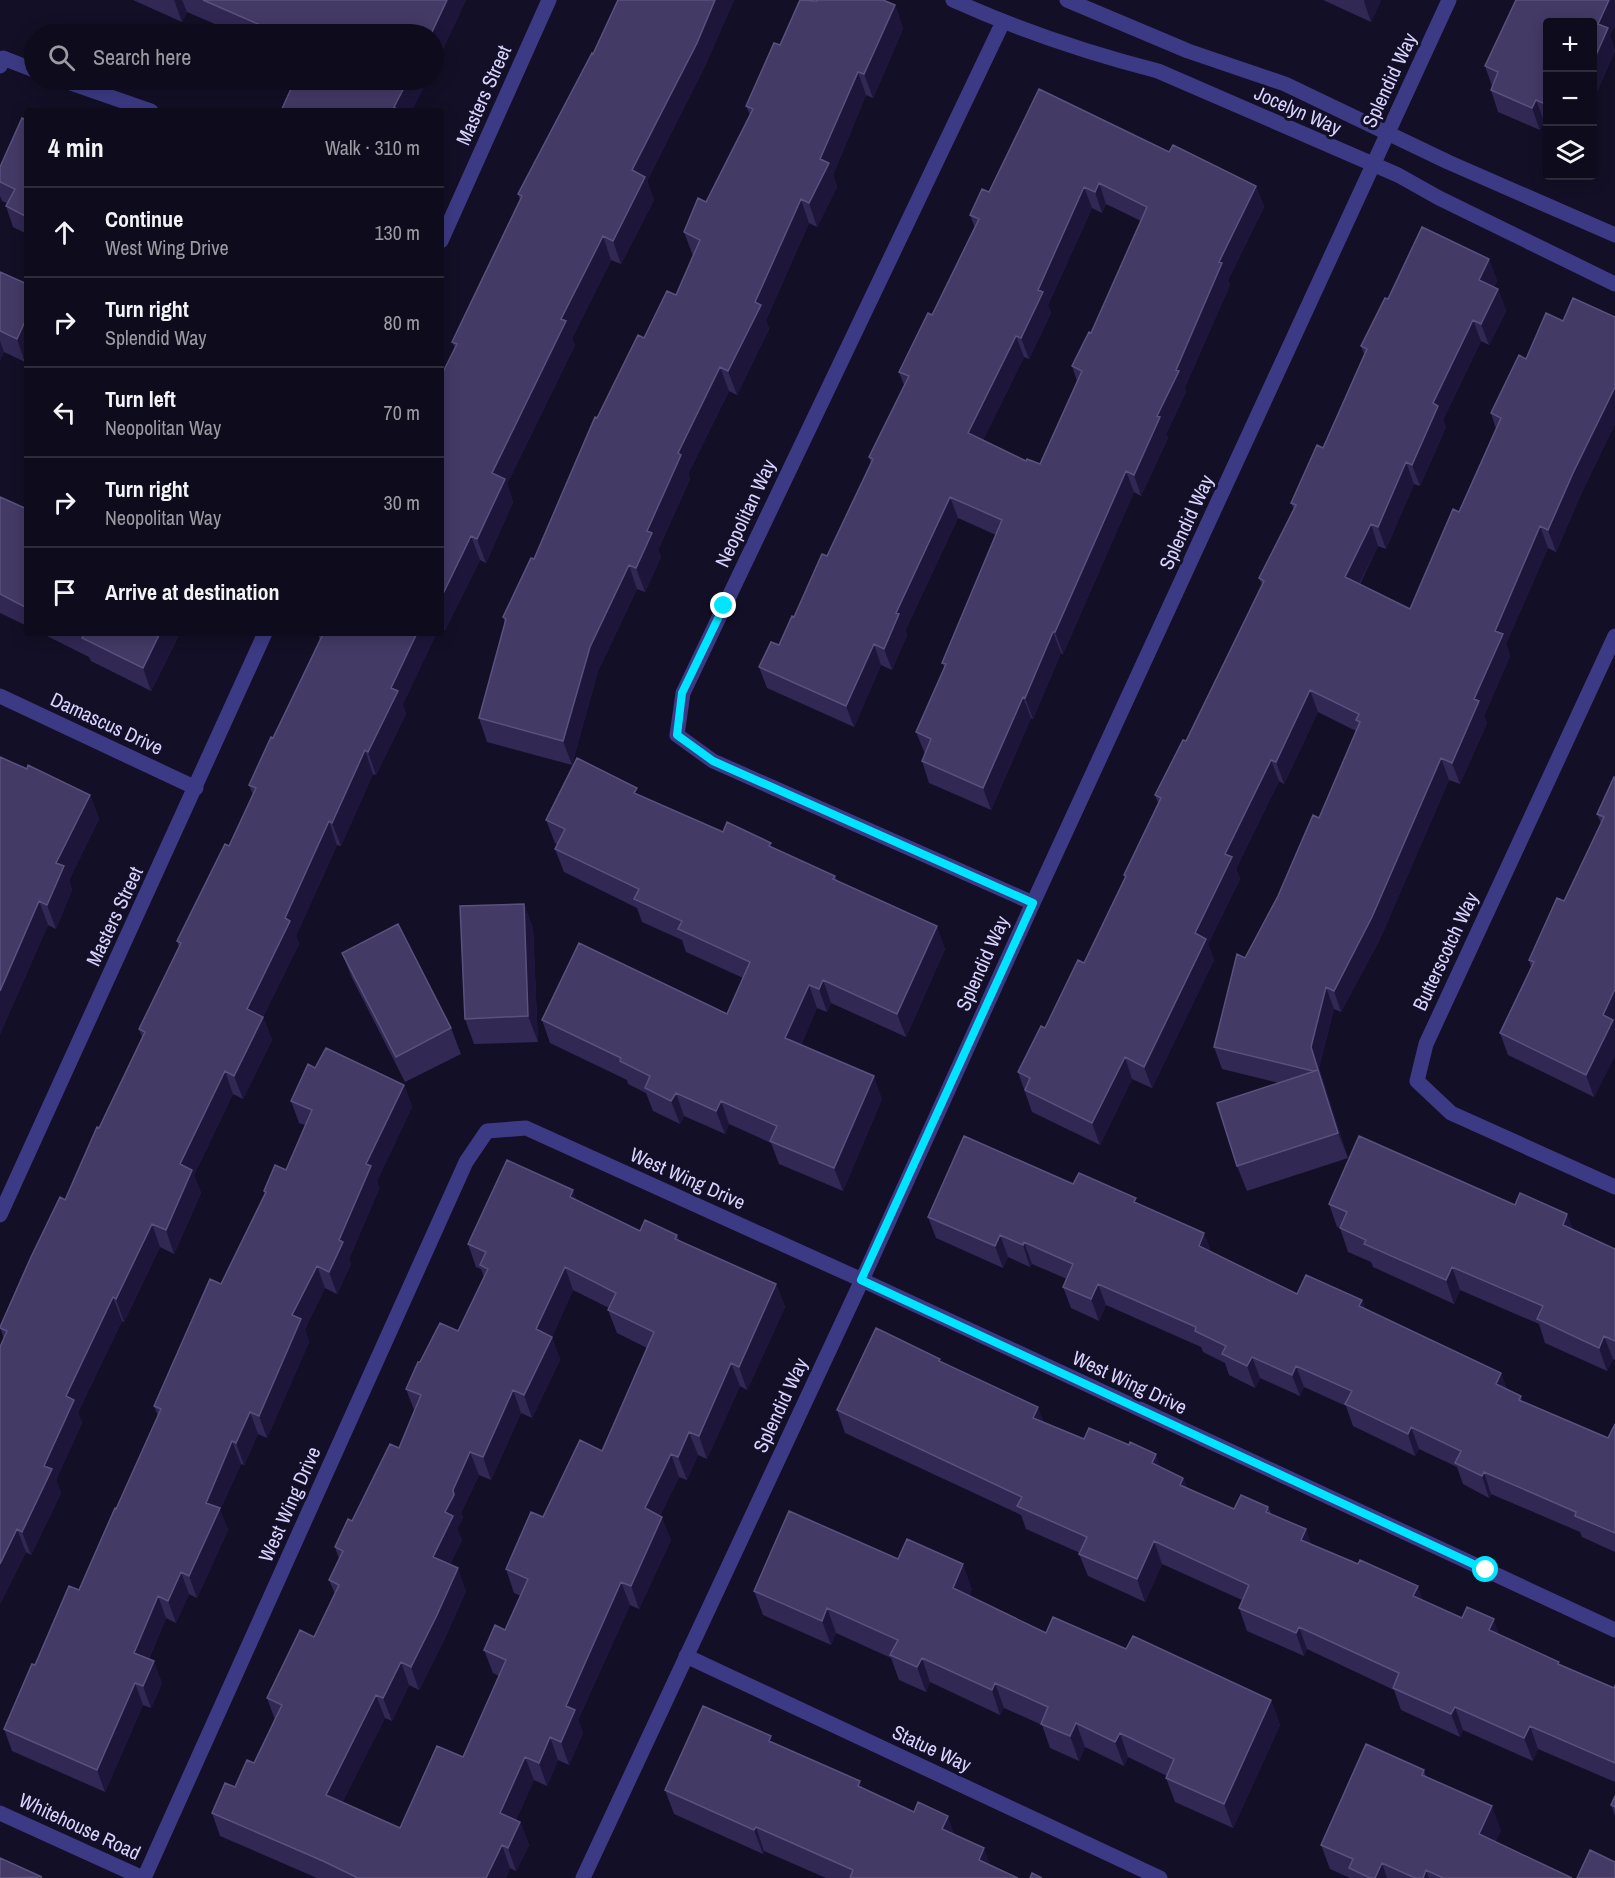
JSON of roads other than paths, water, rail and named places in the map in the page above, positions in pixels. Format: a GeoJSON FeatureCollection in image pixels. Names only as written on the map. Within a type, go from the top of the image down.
{"type":"FeatureCollection","features":[{"type":"Feature","properties":{"kind":"street","name":"Masters Street"},"geometry":{"type":"LineString","coordinates":[[444,234],[549,0]]}},
{"type":"Feature","properties":{"kind":"street","name":"Jocelyn Way"},"geometry":{"type":"LineString","coordinates":[[953,0],[1002,22],[1119,61],[1158,71],[1398,175],[1439,198],[1615,284]]}},
{"type":"Feature","properties":{"kind":"street","name":"Jocelyn Way"},"geometry":{"type":"LineString","coordinates":[[1067,0],[1188,51],[1285,84],[1448,162],[1615,235]]}},
{"type":"Feature","properties":{"kind":"street","name":"Splendid Way"},"geometry":{"type":"LineString","coordinates":[[583,1878],[861,1280],[1449,0]]}},
{"type":"Feature","properties":{"kind":"street","name":"Neopolitan Way"},"geometry":{"type":"LineString","coordinates":[[1002,22],[682,693],[677,735],[713,761],[1033,903]]}},
{"type":"Feature","properties":{"kind":"street"},"geometry":{"type":"LineString","coordinates":[[0,66],[3,58],[24,66]]}},
{"type":"Feature","properties":{"kind":"street"},"geometry":{"type":"LineString","coordinates":[[91,90],[142,108]]}},
{"type":"Feature","properties":{"kind":"street","name":"Masters Street"},"geometry":{"type":"LineString","coordinates":[[0,1215],[264,636]]}},
{"type":"Feature","properties":{"kind":"street","name":"Butterscotch Way"},"geometry":{"type":"LineString","coordinates":[[1615,636],[1426,1044],[1417,1081],[1451,1113],[1615,1187]]}},
{"type":"Feature","properties":{"kind":"street","name":"Damascus Drive"},"geometry":{"type":"LineString","coordinates":[[0,696],[196,788]]}},
{"type":"Feature","properties":{"kind":"street","name":"West Wing Drive"},"geometry":{"type":"LineString","coordinates":[[143,1878],[466,1162],[488,1131],[526,1128],[861,1280],[1615,1630]]}},
{"type":"Feature","properties":{"kind":"street","name":"Statue Way"},"geometry":{"type":"LineString","coordinates":[[686,1656],[1160,1878]]}},
{"type":"Feature","properties":{"kind":"street","name":"Whitehouse Road"},"geometry":{"type":"LineString","coordinates":[[0,1813],[143,1878]]}}]}
